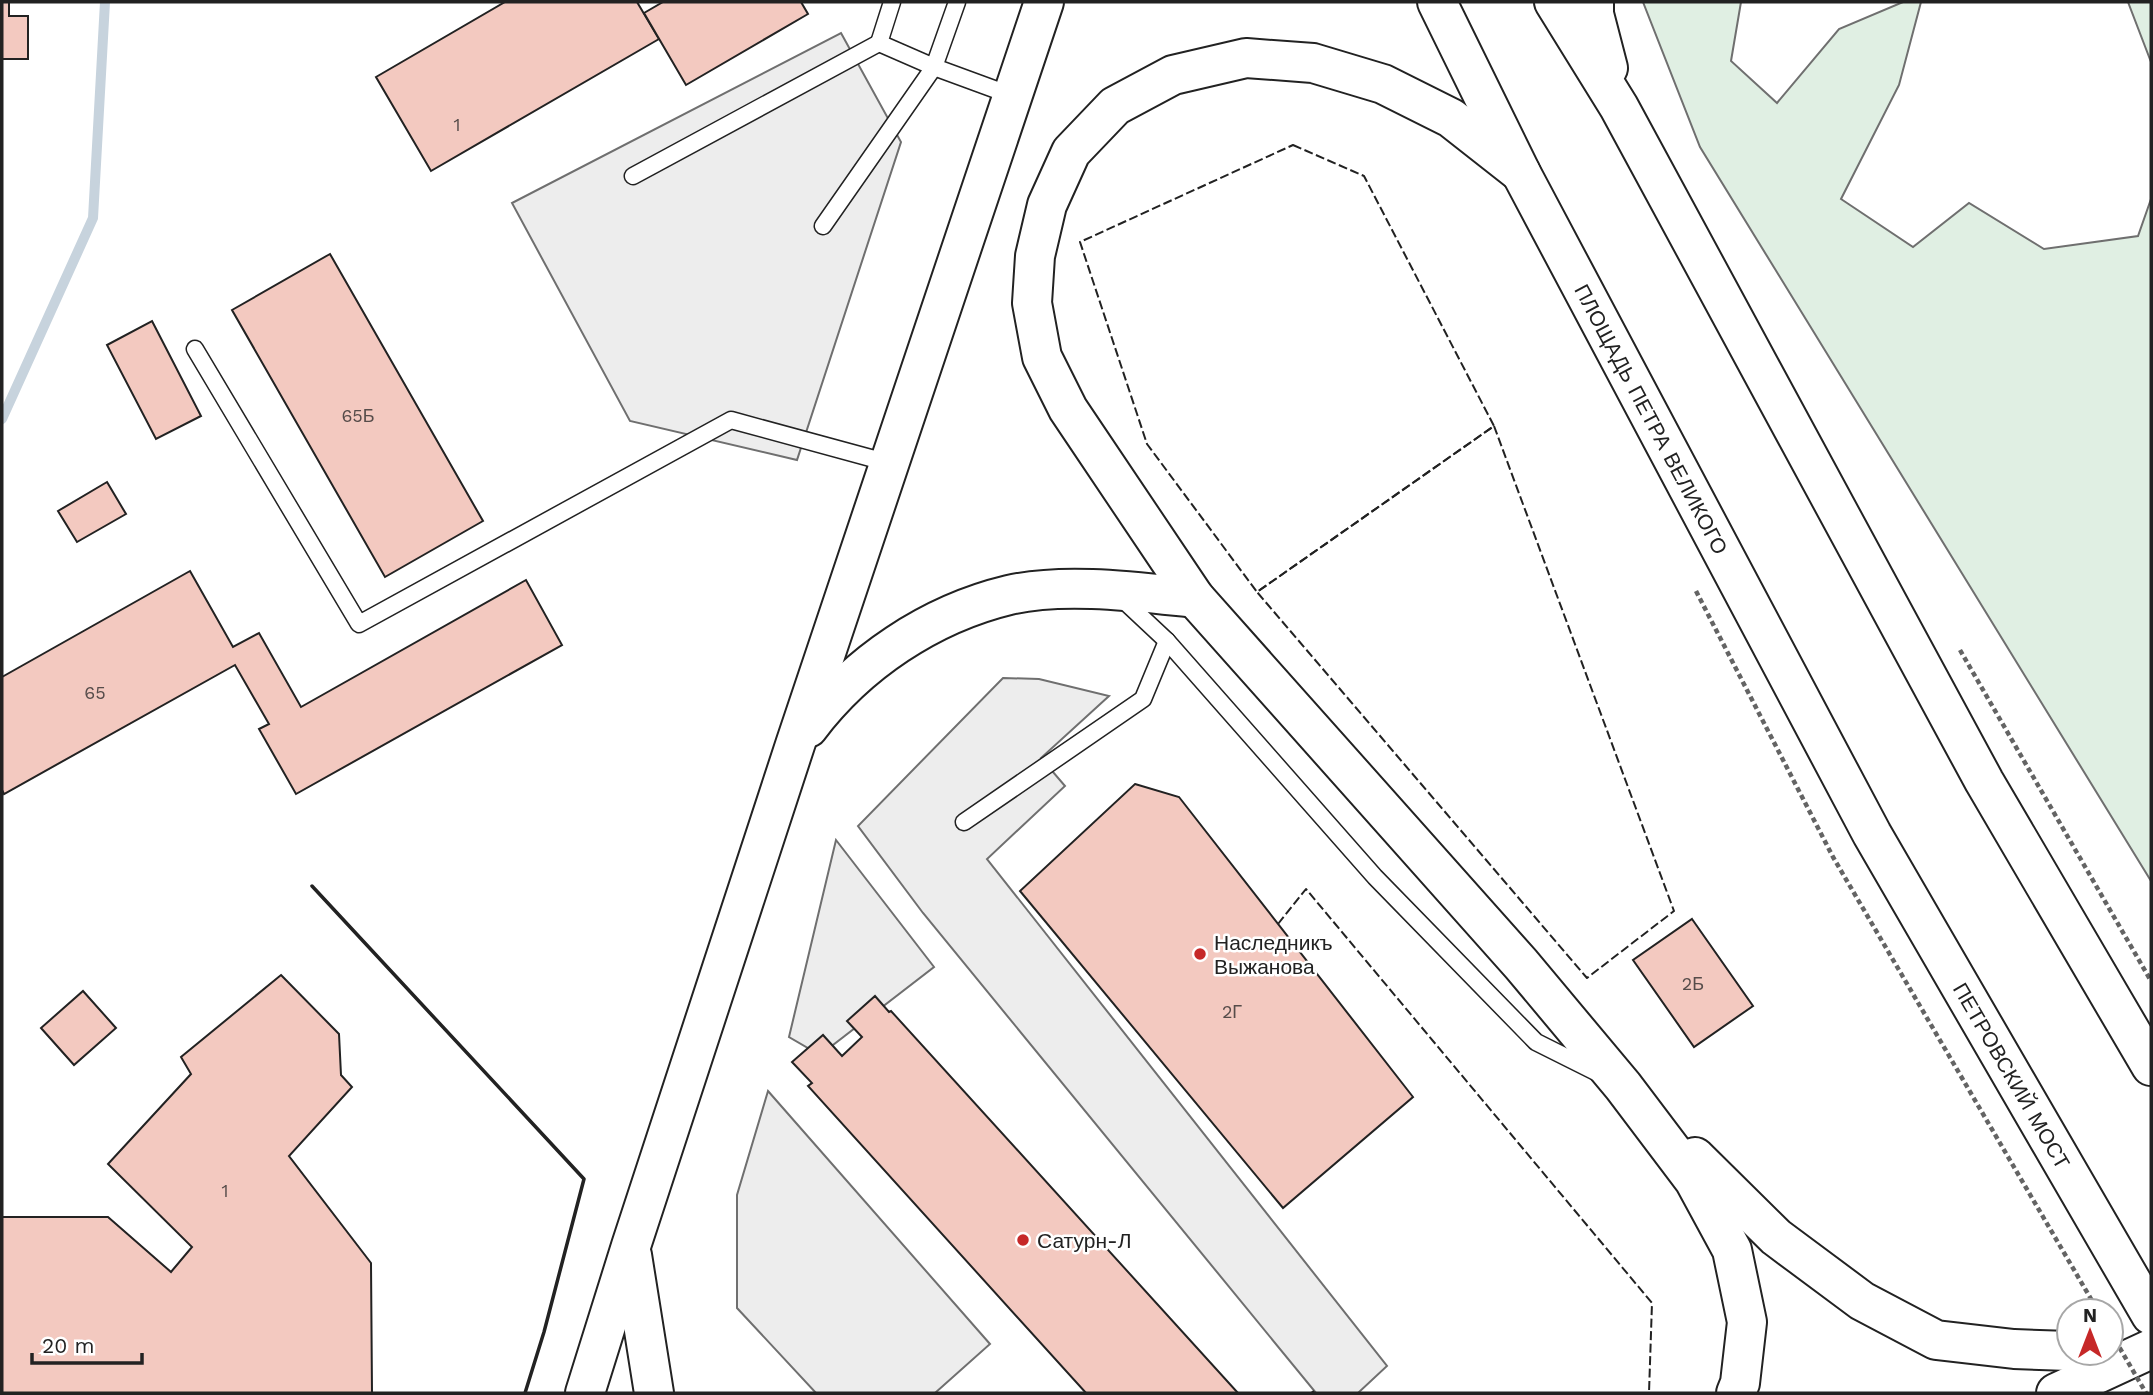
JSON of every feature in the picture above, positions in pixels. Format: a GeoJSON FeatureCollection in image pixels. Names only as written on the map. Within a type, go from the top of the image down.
{"type":"FeatureCollection","features":[{"type":"Feature","properties":{"kind":"main road"},"geometry":{"type":"LineString","coordinates":[[585,1393],[795,745],[1044,2]]}},
{"type":"Feature","properties":{"kind":"main road","name":"ПЛОЩАДЬ ПЕТРА ВЕЛИКОГО"},"geometry":{"type":"LineString","coordinates":[[1437,2],[1521,173],[1872,834]]}},
{"type":"Feature","properties":{"kind":"main road"},"geometry":{"type":"LineString","coordinates":[[1554,2],[1619,107],[1984,781],[2151,1066]]}},
{"type":"Feature","properties":{"kind":"main road"},"geometry":{"type":"LineString","coordinates":[[1594,2],[1594,14],[1619,107]]}},
{"type":"Feature","properties":{"kind":"main road"},"geometry":{"type":"LineString","coordinates":[[1521,173],[1451,118],[1383,84],[1313,62],[1246,58],[1173,75],[1115,106],[1071,152],[1047,205],[1035,256],[1032,303],[1042,357],[1068,408],[1195,598],[1521,964],[1623,1086],[1694,1180],[1732,1250],[1747,1322],[1740,1382],[1736,1393]]}},
{"type":"Feature","properties":{"kind":"main road"},"geometry":{"type":"LineString","coordinates":[[795,745],[843,687],[888,650],[946,616],[1010,595],[1060,590],[1112,589],[1195,598]]}},
{"type":"Feature","properties":{"kind":"main road","name":"ПЕТРОВСКИЙ МОСТ"},"geometry":{"type":"LineString","coordinates":[[1872,834],[2151,1315]]}},
{"type":"Feature","properties":{"kind":"main road"},"geometry":{"type":"LineString","coordinates":[[1623,1086],[1776,1237],[1862,1301],[1936,1340],[2055,1351]]}},
{"type":"Feature","properties":{"kind":"main road"},"geometry":{"type":"LineString","coordinates":[[631,1245],[654,1393]]}},
{"type":"Feature","properties":{"kind":"main road"},"geometry":{"type":"LineString","coordinates":[[2056,1393],[2135,1352]]}},
{"type":"Feature","properties":{"kind":"lane"},"geometry":{"type":"LineString","coordinates":[[633,176],[879,43],[892,2]]}},
{"type":"Feature","properties":{"kind":"lane"},"geometry":{"type":"LineString","coordinates":[[823,226],[934,67],[957,2]]}},
{"type":"Feature","properties":{"kind":"lane"},"geometry":{"type":"LineString","coordinates":[[879,43],[1013,96]]}},
{"type":"Feature","properties":{"kind":"lane"},"geometry":{"type":"LineString","coordinates":[[195,349],[359,624],[731,420],[889,463]]}},
{"type":"Feature","properties":{"kind":"lane"},"geometry":{"type":"LineString","coordinates":[[1112,589],[1167,641],[1376,877],[1536,1041],[1623,1086]]}},
{"type":"Feature","properties":{"kind":"lane"},"geometry":{"type":"LineString","coordinates":[[964,821],[1143,699],[1167,641]]}},
{"type":"Feature","properties":{"kind":"path"},"geometry":{"type":"LineString","coordinates":[[2021,760],[2151,981]]}},
{"type":"Feature","properties":{"kind":"path"},"geometry":{"type":"LineString","coordinates":[[1833,857],[2090,1297]]}},
{"type":"Feature","properties":{"kind":"path"},"geometry":{"type":"LineString","coordinates":[[2125,1357],[2146,1393]]}},
{"type":"Feature","properties":{"kind":"green space"},"geometry":{"type":"Polygon","coordinates":[[[1643,2],[1741,2],[1731,61],[1777,103],[1839,29],[1903,2],[1921,2],[1899,85],[1841,199],[1913,247],[1969,203],[2044,249],[2138,236],[2151,199],[2151,881],[1700,147],[1643,2]]]}},
{"type":"Feature","properties":{"kind":"green space"},"geometry":{"type":"Polygon","coordinates":[[[2128,2],[2151,2],[2151,62],[2128,2]]]}},
{"type":"Feature","properties":{"kind":"shaded area"},"geometry":{"type":"Polygon","coordinates":[[[841,33],[901,142],[797,460],[630,421],[512,203],[841,33]]]}},
{"type":"Feature","properties":{"kind":"shaded area"},"geometry":{"type":"Polygon","coordinates":[[[1003,678],[1039,679],[1109,696],[1041,758],[1065,786],[987,859],[1387,1366],[1358,1393],[1316,1393],[923,913],[858,826],[1003,678]]]}},
{"type":"Feature","properties":{"kind":"shaded area"},"geometry":{"type":"Polygon","coordinates":[[[836,840],[934,967],[820,1055],[789,1037],[836,840]]]}},
{"type":"Feature","properties":{"kind":"shaded area"},"geometry":{"type":"Polygon","coordinates":[[[768,1091],[990,1344],[935,1393],[816,1393],[737,1308],[737,1195],[768,1091]]]}},
{"type":"Feature","properties":{"kind":"building"},"geometry":{"type":"Polygon","coordinates":[[[2,2],[9,2],[9,16],[28,16],[28,59],[2,59],[2,2]]]}},
{"type":"Feature","properties":{"kind":"building"},"geometry":{"type":"Polygon","coordinates":[[[505,2],[637,2],[659,39],[431,171],[376,77],[505,2]]]}},
{"type":"Feature","properties":{"kind":"building"},"geometry":{"type":"Polygon","coordinates":[[[663,2],[801,2],[808,14],[686,85],[644,13],[663,2]]]}},
{"type":"Feature","properties":{"kind":"building"},"geometry":{"type":"Polygon","coordinates":[[[330,254],[483,521],[385,577],[232,310],[330,254]]]}},
{"type":"Feature","properties":{"kind":"building"},"geometry":{"type":"Polygon","coordinates":[[[152,321],[201,416],[156,439],[107,345],[152,321]]]}},
{"type":"Feature","properties":{"kind":"building"},"geometry":{"type":"Polygon","coordinates":[[[107,482],[126,514],[77,542],[58,511],[107,482]]]}},
{"type":"Feature","properties":{"kind":"building"},"geometry":{"type":"Polygon","coordinates":[[[190,571],[233,647],[259,633],[301,707],[526,580],[562,645],[296,794],[259,729],[269,724],[235,665],[4,794],[2,677],[190,571]]]}},
{"type":"Feature","properties":{"kind":"building"},"geometry":{"type":"Polygon","coordinates":[[[1135,784],[1179,797],[1413,1097],[1283,1208],[1020,891],[1135,784]]]}},
{"type":"Feature","properties":{"kind":"building"},"geometry":{"type":"Polygon","coordinates":[[[1692,919],[1753,1006],[1694,1047],[1633,960],[1692,919]]]}},
{"type":"Feature","properties":{"kind":"building"},"geometry":{"type":"Polygon","coordinates":[[[281,975],[339,1034],[341,1075],[352,1087],[289,1156],[371,1263],[372,1393],[2,1393],[2,1217],[108,1217],[171,1272],[192,1247],[108,1164],[191,1074],[181,1057],[281,975]]]}},
{"type":"Feature","properties":{"kind":"building"},"geometry":{"type":"Polygon","coordinates":[[[83,991],[116,1028],[74,1065],[41,1028],[83,991]]]}},
{"type":"Feature","properties":{"kind":"building","name":"Сатурн-Л"},"geometry":{"type":"Polygon","coordinates":[[[875,996],[1238,1393],[1086,1393],[808,1086],[812,1083],[792,1062],[823,1035],[842,1056],[862,1037],[847,1021],[875,996]]]}},
{"type":"Feature","properties":{"kind":"waterway"},"geometry":{"type":"LineString","coordinates":[[2,419],[93,218],[105,2]]}},
{"type":"Feature","properties":{"kind":"fence"},"geometry":{"type":"LineString","coordinates":[[1293,145],[1364,176],[1494,426],[1257,592],[1147,444],[1080,242],[1293,145]]}},
{"type":"Feature","properties":{"kind":"fence"},"geometry":{"type":"LineString","coordinates":[[1494,426],[1674,911],[1587,978],[1257,592],[1494,426]]}},
{"type":"Feature","properties":{"kind":"fence"},"geometry":{"type":"LineString","coordinates":[[1278,924],[1306,889],[1652,1303],[1649,1393]]}},
{"type":"Feature","properties":{"kind":"wall"},"geometry":{"type":"LineString","coordinates":[[312,886],[584,1179],[544,1332],[525,1393]]}},
{"type":"Feature","properties":{"kind":"place","name":"Наследникъ Выжанова"},"geometry":{"type":"Point","coordinates":[1200,954]}},
{"type":"Feature","properties":{"kind":"place","name":"Сатурн-Л"},"geometry":{"type":"Point","coordinates":[1023,1240]}}]}
